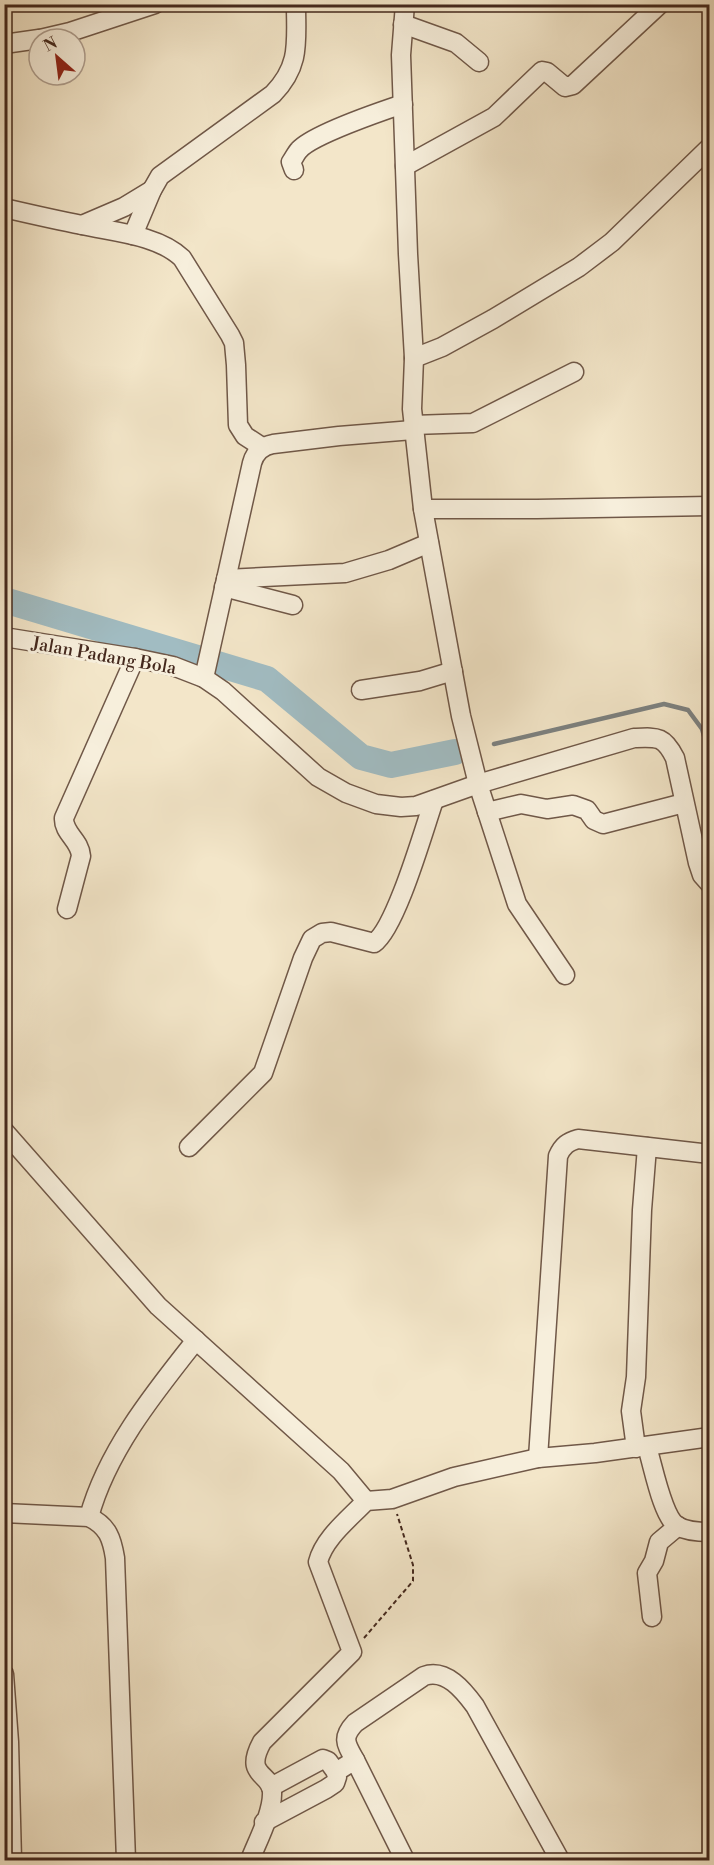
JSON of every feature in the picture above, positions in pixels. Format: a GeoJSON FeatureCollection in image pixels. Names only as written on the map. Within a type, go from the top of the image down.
{"type":"FeatureCollection","features":[{"type":"Feature","properties":{"kind":"street"},"geometry":{"type":"LineString","coordinates":[[85,27],[155,4]]}},
{"type":"Feature","properties":{"kind":"street"},"geometry":{"type":"LineString","coordinates":[[134,235],[160,176],[273,94],[285,81],[292,69],[296,48],[296,4]]}},
{"type":"Feature","properties":{"kind":"street"},"geometry":{"type":"LineString","coordinates":[[405,4],[401,55],[414,358],[413,427],[423,509],[461,716],[478,784],[517,904],[565,975]]}},
{"type":"Feature","properties":{"kind":"street"},"geometry":{"type":"LineString","coordinates":[[405,166],[495,117],[542,71],[547,72],[565,87],[573,85],[660,4]]}},
{"type":"Feature","properties":{"kind":"street"},"geometry":{"type":"LineString","coordinates":[[404,24],[456,43],[479,62]]}},
{"type":"Feature","properties":{"kind":"street"},"geometry":{"type":"LineString","coordinates":[[4,44],[27,41]]}},
{"type":"Feature","properties":{"kind":"street"},"geometry":{"type":"LineString","coordinates":[[294,170],[291,162],[308,142],[403,104]]}},
{"type":"Feature","properties":{"kind":"street"},"geometry":{"type":"LineString","coordinates":[[414,358],[442,347],[493,319],[579,267],[612,242],[710,147]]}},
{"type":"Feature","properties":{"kind":"street"},"geometry":{"type":"LineString","coordinates":[[80,225],[106,216],[152,190]]}},
{"type":"Feature","properties":{"kind":"street"},"geometry":{"type":"LineString","coordinates":[[4,208],[134,235],[176,252],[221,318],[234,343],[238,425],[245,436],[262,447]]}},
{"type":"Feature","properties":{"kind":"street"},"geometry":{"type":"LineString","coordinates":[[208,664],[252,463],[262,447],[413,427],[473,423],[574,372]]}},
{"type":"Feature","properties":{"kind":"street"},"geometry":{"type":"LineString","coordinates":[[423,509],[710,506]]}},
{"type":"Feature","properties":{"kind":"street"},"geometry":{"type":"LineString","coordinates":[[225,583],[345,573],[389,560],[429,543]]}},
{"type":"Feature","properties":{"kind":"street"},"geometry":{"type":"LineString","coordinates":[[225,583],[293,605]]}},
{"type":"Feature","properties":{"kind":"street","name":"Jalan Padang Bola"},"geometry":{"type":"LineString","coordinates":[[4,637],[173,666],[208,664],[224,691],[318,777],[346,793],[376,804],[416,806],[478,784],[634,738],[656,737],[668,744],[675,758],[684,803]]}},
{"type":"Feature","properties":{"kind":"street"},"geometry":{"type":"LineString","coordinates":[[67,909],[81,856],[80,848],[65,828],[64,818],[135,658]]}},
{"type":"Feature","properties":{"kind":"street"},"geometry":{"type":"LineString","coordinates":[[361,690],[426,680],[453,671]]}},
{"type":"Feature","properties":{"kind":"street"},"geometry":{"type":"LineString","coordinates":[[189,1147],[263,1073],[303,958],[312,939],[322,933],[331,932],[374,943],[383,935],[398,904],[434,800]]}},
{"type":"Feature","properties":{"kind":"street"},"geometry":{"type":"LineString","coordinates":[[487,812],[521,804],[547,809],[573,805],[587,810],[594,820],[603,824],[684,803],[698,863],[702,875],[710,884]]}},
{"type":"Feature","properties":{"kind":"street"},"geometry":{"type":"LineString","coordinates":[[4,1131],[144,1291],[341,1471],[366,1501]]}},
{"type":"Feature","properties":{"kind":"street"},"geometry":{"type":"LineString","coordinates":[[538,1458],[558,1155],[562,1147],[578,1139],[710,1154]]}},
{"type":"Feature","properties":{"kind":"street"},"geometry":{"type":"LineString","coordinates":[[647,1147],[642,1210],[636,1377],[631,1411],[642,1447],[671,1520],[678,1526],[697,1532],[710,1532]]}},
{"type":"Feature","properties":{"kind":"street"},"geometry":{"type":"LineString","coordinates":[[89,1517],[101,1481],[127,1437],[160,1386],[196,1340]]}},
{"type":"Feature","properties":{"kind":"street"},"geometry":{"type":"LineString","coordinates":[[250,1860],[272,1791],[259,1774],[255,1763],[256,1753],[262,1742],[352,1652],[318,1563],[326,1543],[366,1501],[392,1499],[454,1477],[538,1458],[710,1437]]}},
{"type":"Feature","properties":{"kind":"street"},"geometry":{"type":"LineString","coordinates":[[4,1513],[89,1517],[100,1522],[108,1531],[112,1542],[115,1558],[126,1860]]}},
{"type":"Feature","properties":{"kind":"street"},"geometry":{"type":"LineString","coordinates":[[652,1617],[647,1573],[654,1561],[659,1542],[678,1526]]}},
{"type":"Feature","properties":{"kind":"street"},"geometry":{"type":"LineString","coordinates":[[4,1674],[12,1860]]}},
{"type":"Feature","properties":{"kind":"street"},"geometry":{"type":"LineString","coordinates":[[405,1860],[355,1760],[346,1739],[347,1731],[355,1723],[429,1674],[444,1677],[463,1690],[475,1706],[560,1860]]}},
{"type":"Feature","properties":{"kind":"street"},"geometry":{"type":"LineString","coordinates":[[264,1822],[335,1783],[336,1772],[328,1761],[323,1759],[271,1787]]}},
{"type":"Feature","properties":{"kind":"street"},"geometry":{"type":"LineString","coordinates":[[336,1772],[355,1760]]}},
{"type":"Feature","properties":{"kind":"path"},"geometry":{"type":"LineString","coordinates":[[352,1652],[413,1581],[413,1565],[392,1499]]}},
{"type":"Feature","properties":{"kind":"waterway"},"geometry":{"type":"LineString","coordinates":[[4,600],[267,679],[361,757],[391,765],[455,752]]}},
{"type":"Feature","properties":{"kind":"waterway"},"geometry":{"type":"LineString","coordinates":[[494,744],[664,704],[688,710],[702,729],[710,757]]}}]}
